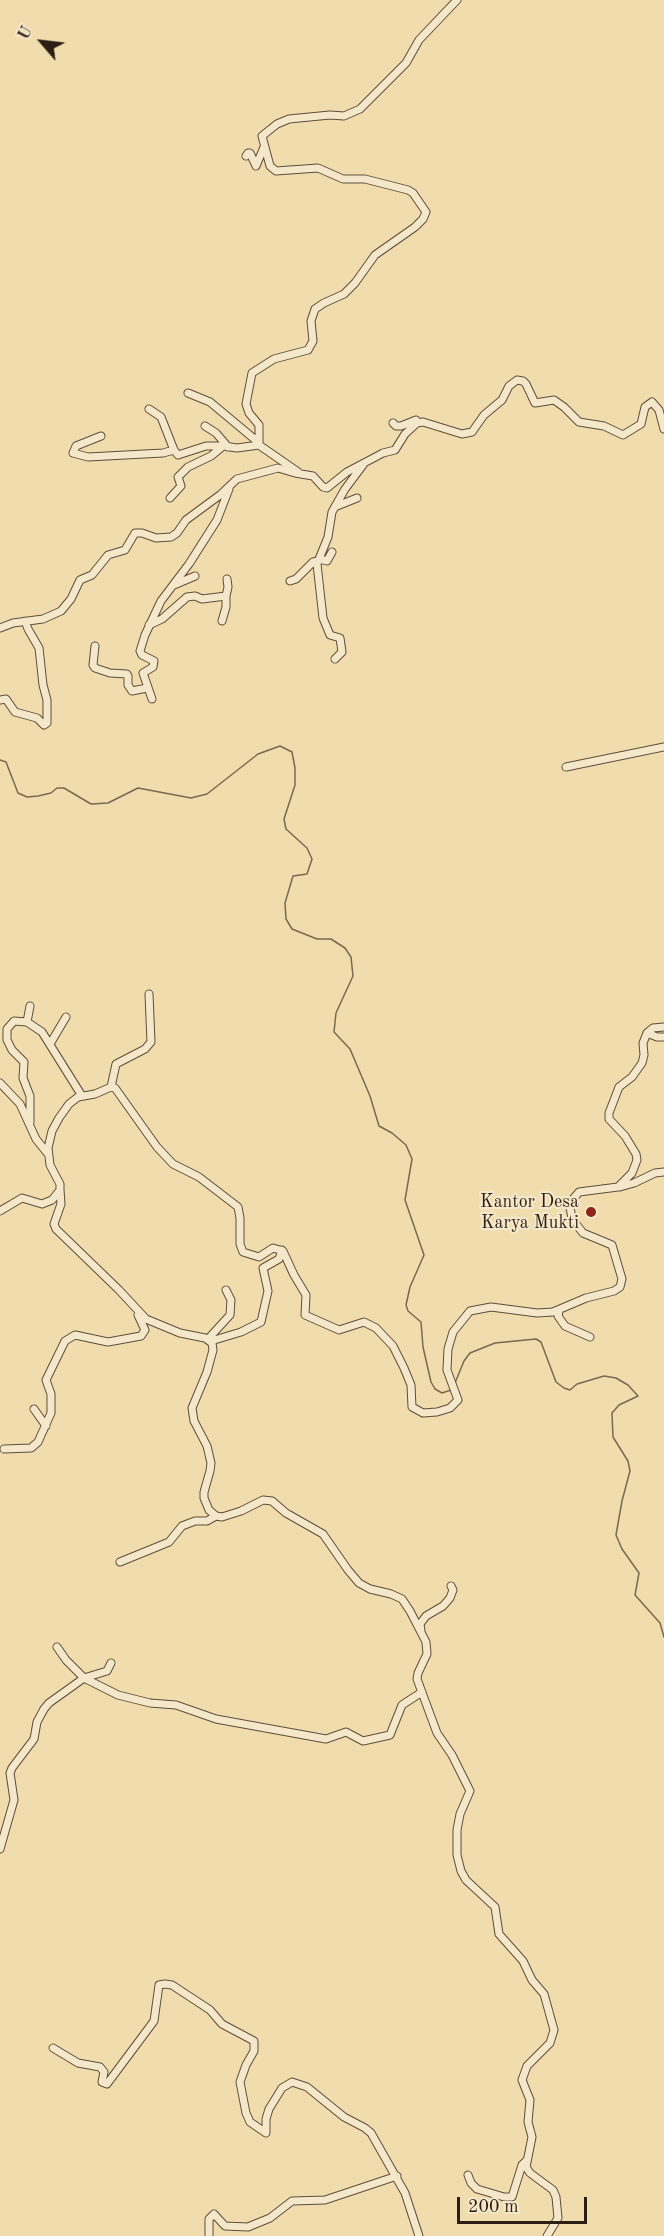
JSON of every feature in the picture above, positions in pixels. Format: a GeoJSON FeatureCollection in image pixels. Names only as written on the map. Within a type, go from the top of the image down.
{"type":"FeatureCollection","features":[{"type":"Feature","properties":{"kind":"street"},"geometry":{"type":"LineString","coordinates":[[259,443],[259,425],[249,413],[246,404],[252,373],[274,359],[308,350],[314,341],[311,321],[315,309],[344,294],[375,255],[415,227],[426,212],[417,198],[408,190],[365,179],[344,179],[318,168],[276,171],[270,166],[264,147],[263,134],[277,124],[301,117],[344,116],[360,109],[405,63],[419,39],[457,0]]}},
{"type":"Feature","properties":{"kind":"street"},"geometry":{"type":"LineString","coordinates":[[246,156],[250,153],[256,166],[264,147]]}},
{"type":"Feature","properties":{"kind":"street"},"geometry":{"type":"LineString","coordinates":[[393,423],[401,426],[419,419],[462,434],[468,433],[475,429],[484,416],[502,400],[509,386],[520,380],[528,387],[535,404],[556,401],[583,424],[599,425],[626,435],[641,424],[645,407],[652,402],[659,410],[664,429]]}},
{"type":"Feature","properties":{"kind":"street"},"geometry":{"type":"LineString","coordinates":[[188,393],[210,402],[259,443],[303,474]]}},
{"type":"Feature","properties":{"kind":"street"},"geometry":{"type":"LineString","coordinates":[[149,410],[160,417],[178,455],[202,447],[246,448],[259,443]]}},
{"type":"Feature","properties":{"kind":"street"},"geometry":{"type":"LineString","coordinates":[[0,628],[8,624],[43,619],[64,609],[75,593],[80,580],[92,575],[108,555],[125,550],[135,533],[156,538],[171,537],[177,533],[186,520],[226,490],[233,481],[276,468],[316,477],[326,488],[334,484],[342,475],[367,461],[395,450],[413,425],[423,422]]}},
{"type":"Feature","properties":{"kind":"street"},"geometry":{"type":"LineString","coordinates":[[205,426],[216,434],[227,447]]}},
{"type":"Feature","properties":{"kind":"street"},"geometry":{"type":"LineString","coordinates":[[100,436],[76,446],[73,453],[88,457],[163,453],[174,450]]}},
{"type":"Feature","properties":{"kind":"street"},"geometry":{"type":"LineString","coordinates":[[170,498],[181,486],[179,476],[190,465],[227,447]]}},
{"type":"Feature","properties":{"kind":"street"},"geometry":{"type":"LineString","coordinates":[[335,659],[342,652],[340,638],[330,635],[323,618],[318,560],[328,537],[334,507],[367,461]]}},
{"type":"Feature","properties":{"kind":"street"},"geometry":{"type":"LineString","coordinates":[[152,699],[143,673],[153,667],[154,663],[140,651],[161,601],[189,564],[217,520],[233,481]]}},
{"type":"Feature","properties":{"kind":"street"},"geometry":{"type":"LineString","coordinates":[[334,507],[357,498]]}},
{"type":"Feature","properties":{"kind":"street"},"geometry":{"type":"LineString","coordinates":[[290,581],[296,579],[313,562],[328,560],[332,552]]}},
{"type":"Feature","properties":{"kind":"street"},"geometry":{"type":"LineString","coordinates":[[172,586],[195,576]]}},
{"type":"Feature","properties":{"kind":"street"},"geometry":{"type":"LineString","coordinates":[[222,621],[226,607],[227,579]]}},
{"type":"Feature","properties":{"kind":"street"},"geometry":{"type":"LineString","coordinates":[[150,625],[162,619],[187,597],[195,596],[202,599],[226,596]]}},
{"type":"Feature","properties":{"kind":"street"},"geometry":{"type":"LineString","coordinates":[[0,700],[9,701],[15,712],[37,718],[44,725],[47,723],[47,700],[39,648],[25,621]]}},
{"type":"Feature","properties":{"kind":"street"},"geometry":{"type":"LineString","coordinates":[[95,646],[93,665],[95,668],[110,673],[126,674],[130,690],[147,688]]}},
{"type":"Feature","properties":{"kind":"street"},"geometry":{"type":"LineString","coordinates":[[566,767],[664,747]]}},
{"type":"Feature","properties":{"kind":"street"},"geometry":{"type":"LineString","coordinates":[[111,1087],[116,1064],[145,1049],[151,1042],[149,994]]}},
{"type":"Feature","properties":{"kind":"street"},"geometry":{"type":"LineString","coordinates":[[27,1022],[30,1006]]}},
{"type":"Feature","properties":{"kind":"street"},"geometry":{"type":"LineString","coordinates":[[50,1044],[66,1017]]}},
{"type":"Feature","properties":{"kind":"street"},"geometry":{"type":"LineString","coordinates":[[30,1122],[30,1096],[23,1078],[24,1062],[9,1045],[6,1034],[14,1021],[27,1022],[42,1032],[82,1096]]}},
{"type":"Feature","properties":{"kind":"street"},"geometry":{"type":"LineString","coordinates":[[618,1187],[632,1173],[637,1157],[625,1136],[609,1119],[609,1113],[619,1087],[633,1077],[642,1063],[643,1043],[647,1033],[652,1028],[664,1027]]}},
{"type":"Feature","properties":{"kind":"street"},"geometry":{"type":"LineString","coordinates":[[647,1033],[664,1037]]}},
{"type":"Feature","properties":{"kind":"street"},"geometry":{"type":"LineString","coordinates":[[0,1083],[20,1104],[36,1139],[48,1154]]}},
{"type":"Feature","properties":{"kind":"street"},"geometry":{"type":"LineString","coordinates":[[282,1250],[279,1259],[263,1268],[268,1291],[261,1322],[241,1332],[209,1340],[180,1333],[146,1319],[54,1226],[61,1204],[60,1190],[59,1179],[50,1165],[48,1154],[50,1139],[59,1118],[69,1104],[82,1096],[111,1087],[120,1092],[157,1147],[172,1164],[199,1177],[238,1207],[240,1244],[243,1252],[259,1257],[273,1248],[282,1250],[306,1295],[305,1315],[339,1330],[358,1323],[368,1323],[389,1340],[409,1379],[411,1403],[415,1410],[427,1413],[450,1408],[458,1400],[447,1370],[450,1340],[458,1324],[470,1311],[491,1307],[537,1313],[560,1311],[574,1303],[614,1291],[620,1287],[622,1278],[612,1245],[583,1233],[577,1227],[570,1212],[573,1199],[579,1192],[618,1187],[634,1183],[655,1173],[664,1172]]}},
{"type":"Feature","properties":{"kind":"street"},"geometry":{"type":"LineString","coordinates":[[0,1211],[22,1198],[46,1204],[60,1190]]}},
{"type":"Feature","properties":{"kind":"street"},"geometry":{"type":"LineString","coordinates":[[209,1340],[230,1315],[231,1300],[226,1290]]}},
{"type":"Feature","properties":{"kind":"street"},"geometry":{"type":"LineString","coordinates":[[4,1449],[34,1446],[50,1419],[52,1402],[45,1380],[65,1341],[75,1335],[108,1342],[141,1336],[145,1330],[134,1308]]}},
{"type":"Feature","properties":{"kind":"street"},"geometry":{"type":"LineString","coordinates":[[560,1311],[558,1316],[565,1326],[590,1337]]}},
{"type":"Feature","properties":{"kind":"street"},"geometry":{"type":"LineString","coordinates":[[209,1340],[213,1350],[207,1372],[192,1408],[194,1421],[204,1438],[211,1462],[204,1498],[208,1510],[216,1516]]}},
{"type":"Feature","properties":{"kind":"street"},"geometry":{"type":"LineString","coordinates":[[34,1409],[46,1426]]}},
{"type":"Feature","properties":{"kind":"street"},"geometry":{"type":"LineString","coordinates":[[120,1562],[169,1542],[182,1526],[195,1521],[210,1520],[216,1516],[231,1515],[263,1500],[272,1501],[286,1514],[323,1534],[359,1583],[402,1599],[410,1611],[427,1648],[426,1659],[417,1676],[422,1692],[436,1733],[452,1755],[469,1787],[470,1795],[460,1814],[457,1830],[457,1855],[461,1871],[466,1880],[495,1907],[499,1934],[523,1961],[532,1980],[544,1994],[554,2030],[552,2040],[530,2062],[523,2075],[522,2084],[530,2100],[528,2122],[532,2137],[527,2170],[555,2193],[558,2218],[547,2236]]}},
{"type":"Feature","properties":{"kind":"street"},"geometry":{"type":"LineString","coordinates":[[421,1634],[422,1620],[448,1602],[452,1594],[451,1586]]}},
{"type":"Feature","properties":{"kind":"street"},"geometry":{"type":"LineString","coordinates":[[57,1647],[84,1678],[108,1692],[150,1703],[176,1705],[216,1719],[326,1739],[346,1732],[363,1741],[390,1735],[402,1705],[422,1692]]}},
{"type":"Feature","properties":{"kind":"street"},"geometry":{"type":"LineString","coordinates":[[0,1849],[14,1800],[10,1773],[34,1739],[37,1722],[44,1709],[84,1678],[107,1671],[111,1663]]}},
{"type":"Feature","properties":{"kind":"street"},"geometry":{"type":"LineString","coordinates":[[53,2048],[78,2062],[100,2067],[104,2072],[102,2082],[107,2084],[154,2022],[158,1987],[160,1984],[169,1984],[210,2010],[222,2024],[254,2041],[254,2051],[242,2074],[241,2091],[247,2118],[264,2133],[269,2109],[282,2088],[292,2082],[315,2093],[344,2117],[371,2133],[405,2193],[419,2236]]}},
{"type":"Feature","properties":{"kind":"street"},"geometry":{"type":"LineString","coordinates":[[468,2175],[471,2183],[477,2189],[512,2197],[522,2165],[527,2160]]}},
{"type":"Feature","properties":{"kind":"street"},"geometry":{"type":"LineString","coordinates":[[209,2236],[209,2220],[212,2215],[216,2215],[225,2226],[248,2227],[270,2218],[292,2201],[319,2201],[397,2176]]}},
{"type":"Feature","properties":{"kind":"waterway"},"geometry":{"type":"LineString","coordinates":[[0,760],[6,762],[18,793],[27,797],[38,796],[51,793],[57,788],[64,788],[91,804],[108,803],[138,788],[191,798],[207,794],[258,754],[280,746],[292,752],[295,785],[284,819],[286,829],[307,848],[312,859],[307,874],[293,876],[285,903],[286,919],[292,929],[317,939],[331,939],[345,948],[351,957],[353,976],[336,1013],[334,1032],[350,1049],[370,1096],[379,1126],[406,1145],[412,1159],[405,1200],[424,1255],[410,1287],[406,1305],[408,1311],[421,1322],[423,1347],[431,1382],[435,1389],[442,1393],[451,1390]]}},
{"type":"Feature","properties":{"kind":"waterway"},"geometry":{"type":"LineString","coordinates":[[455,1383],[470,1353],[495,1343],[536,1339],[541,1342],[556,1382],[564,1388],[570,1390],[577,1384],[604,1376],[616,1378],[628,1385],[638,1396],[619,1405],[612,1413],[613,1437],[628,1461],[630,1471],[616,1535],[622,1549],[639,1573],[635,1595],[660,1623],[664,1637]]}},
{"type":"Feature","properties":{"kind":"place","name":"Kantor Desa Karya Mukti"},"geometry":{"type":"Point","coordinates":[591,1212]}}]}
